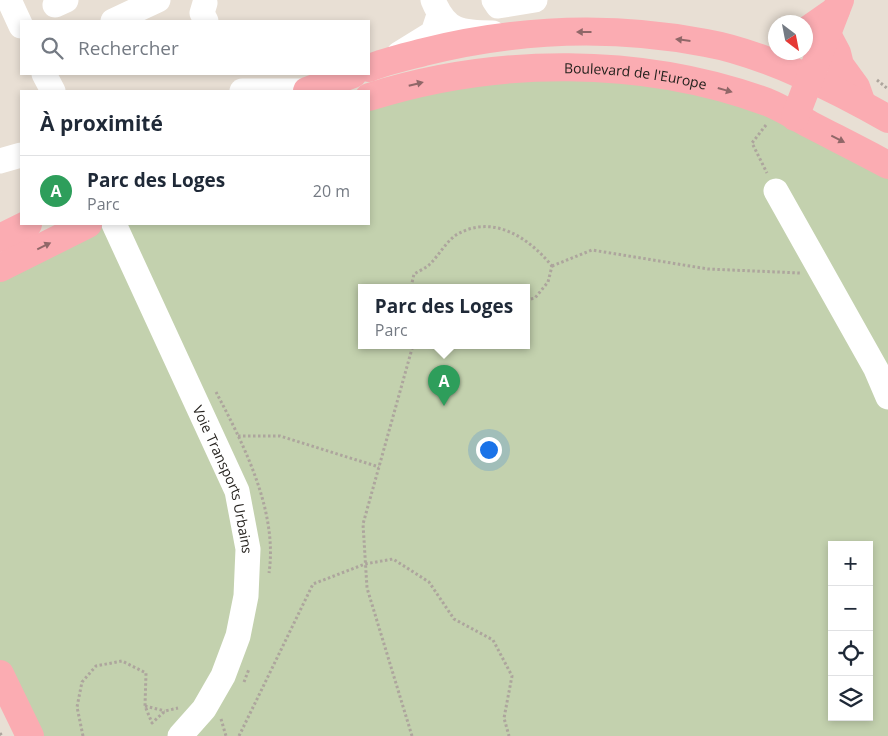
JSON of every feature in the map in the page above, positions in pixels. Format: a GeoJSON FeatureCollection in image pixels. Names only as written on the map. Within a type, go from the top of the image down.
{"type":"FeatureCollection","features":[{"type":"Feature","properties":{"kind":"main road"},"geometry":{"type":"LineString","coordinates":[[782,118],[808,79],[827,19]]}},
{"type":"Feature","properties":{"kind":"main road"},"geometry":{"type":"LineString","coordinates":[[827,19],[840,65],[856,87],[862,104]]}},
{"type":"Feature","properties":{"kind":"main road"},"geometry":{"type":"LineString","coordinates":[[374,66],[452,45],[525,33],[633,33],[708,43],[747,55],[808,79],[862,104],[888,119]]}},
{"type":"Feature","properties":{"kind":"main road"},"geometry":{"type":"LineString","coordinates":[[747,55],[768,49]]}},
{"type":"Feature","properties":{"kind":"main road","name":"Boulevard de l'Europe"},"geometry":{"type":"LineString","coordinates":[[370,97],[442,78],[535,68],[608,68],[668,76],[720,88],[766,102],[782,118],[888,165]]}},
{"type":"Feature","properties":{"kind":"main road"},"geometry":{"type":"LineString","coordinates":[[310,90],[350,75]]}},
{"type":"Feature","properties":{"kind":"main road"},"geometry":{"type":"LineString","coordinates":[[0,238],[26,225]]}},
{"type":"Feature","properties":{"kind":"main road"},"geometry":{"type":"LineString","coordinates":[[0,268],[86,225]]}},
{"type":"Feature","properties":{"kind":"main road"},"geometry":{"type":"LineString","coordinates":[[0,674],[30,736]]}},
{"type":"Feature","properties":{"kind":"main road"},"geometry":{"type":"LineString","coordinates":[[0,702],[16,736]]}},
{"type":"Feature","properties":{"kind":"street"},"geometry":{"type":"LineString","coordinates":[[9,0],[20,24]]}},
{"type":"Feature","properties":{"kind":"street"},"geometry":{"type":"LineString","coordinates":[[115,20],[158,0]]}},
{"type":"Feature","properties":{"kind":"street"},"geometry":{"type":"LineString","coordinates":[[494,0],[498,6],[535,0]]}},
{"type":"Feature","properties":{"kind":"street"},"geometry":{"type":"LineString","coordinates":[[436,8],[451,26],[464,33],[525,33]]}},
{"type":"Feature","properties":{"kind":"street"},"geometry":{"type":"LineString","coordinates":[[374,66],[422,42],[433,34],[436,8]]}},
{"type":"Feature","properties":{"kind":"street"},"geometry":{"type":"LineString","coordinates":[[45,75],[52,90]]}},
{"type":"Feature","properties":{"kind":"street"},"geometry":{"type":"LineString","coordinates":[[233,75],[240,90]]}},
{"type":"Feature","properties":{"kind":"street"},"geometry":{"type":"LineString","coordinates":[[0,161],[20,155]]}},
{"type":"Feature","properties":{"kind":"street"},"geometry":{"type":"LineString","coordinates":[[776,192],[876,368],[888,397]]}},
{"type":"Feature","properties":{"kind":"street","name":"Voie Transports Urbains"},"geometry":{"type":"LineString","coordinates":[[114,225],[237,492],[248,549],[246,596],[238,636],[223,676],[204,709],[180,736]]}},
{"type":"Feature","properties":{"kind":"path"},"geometry":{"type":"LineString","coordinates":[[776,192],[752,143],[782,118]]}},
{"type":"Feature","properties":{"kind":"path"},"geometry":{"type":"LineString","coordinates":[[412,284],[414,274],[429,265],[455,236],[473,228],[504,228],[536,247],[554,265]]}},
{"type":"Feature","properties":{"kind":"path"},"geometry":{"type":"LineString","coordinates":[[530,299],[535,298],[548,282],[554,265],[592,250],[708,269],[823,274]]}},
{"type":"Feature","properties":{"kind":"path"},"geometry":{"type":"LineString","coordinates":[[412,349],[363,524],[367,588],[412,736]]}},
{"type":"Feature","properties":{"kind":"path"},"geometry":{"type":"LineString","coordinates":[[238,436],[280,436],[379,467]]}},
{"type":"Feature","properties":{"kind":"path"},"geometry":{"type":"LineString","coordinates":[[239,736],[313,584],[366,564],[393,559],[429,582],[454,619],[493,640],[512,676],[504,718],[509,736]]}},
{"type":"Feature","properties":{"kind":"path"},"geometry":{"type":"LineString","coordinates":[[84,736],[77,707],[82,682],[96,666],[122,661],[146,673],[145,706],[152,722],[165,711],[182,707]]}},
{"type":"Feature","properties":{"kind":"path"},"geometry":{"type":"LineString","coordinates":[[145,706],[165,711]]}},
{"type":"Feature","properties":{"kind":"green space"},"geometry":{"type":"Polygon","coordinates":[[[668,76],[888,165],[888,736],[30,736],[0,674],[0,268],[86,225],[370,225],[370,97],[442,78],[668,76]]]}},
{"type":"Feature","properties":{"kind":"place","name":"Parc des Loges"},"geometry":{"type":"Point","coordinates":[444,406]}}]}
